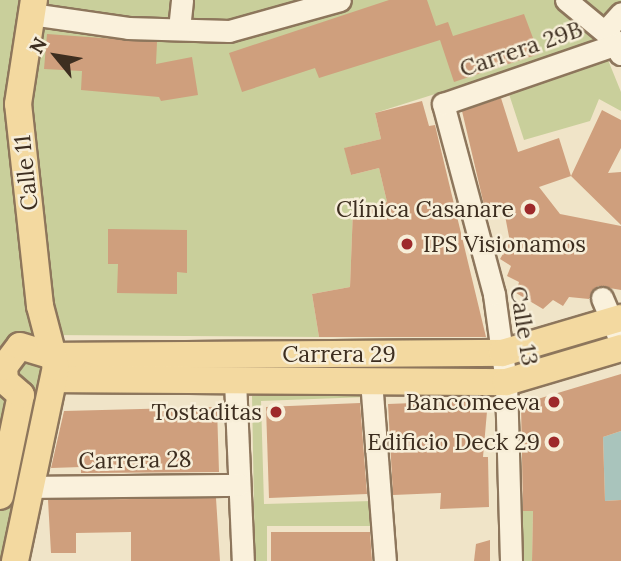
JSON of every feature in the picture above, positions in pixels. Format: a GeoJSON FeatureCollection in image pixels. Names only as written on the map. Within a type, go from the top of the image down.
{"type":"FeatureCollection","features":[{"type":"Feature","properties":{"kind":"main road","name":"Calle 11"},"geometry":{"type":"LineString","coordinates":[[15,561],[54,367],[40,306],[18,104],[32,7]]}},
{"type":"Feature","properties":{"kind":"main road"},"geometry":{"type":"LineString","coordinates":[[20,346],[54,367],[33,396],[21,395],[5,381],[9,354],[20,346],[40,306]]}},
{"type":"Feature","properties":{"kind":"main road","name":"Carrera 29"},"geometry":{"type":"LineString","coordinates":[[54,367],[502,352],[616,326]]}},
{"type":"Feature","properties":{"kind":"main road","name":"Carrera 29"},"geometry":{"type":"LineString","coordinates":[[54,367],[235,381],[506,382],[616,326]]}},
{"type":"Feature","properties":{"kind":"main road"},"geometry":{"type":"LineString","coordinates":[[0,496],[21,395]]}},
{"type":"Feature","properties":{"kind":"street"},"geometry":{"type":"LineString","coordinates":[[179,29],[182,0]]}},
{"type":"Feature","properties":{"kind":"street"},"geometry":{"type":"LineString","coordinates":[[32,7],[179,29],[229,31],[340,0]]}},
{"type":"Feature","properties":{"kind":"street"},"geometry":{"type":"LineString","coordinates":[[566,0],[614,44]]}},
{"type":"Feature","properties":{"kind":"street"},"geometry":{"type":"LineString","coordinates":[[614,44],[621,12]]}},
{"type":"Feature","properties":{"kind":"street","name":"Carrera 29B"},"geometry":{"type":"LineString","coordinates":[[443,104],[614,44]]}},
{"type":"Feature","properties":{"kind":"street","name":"Calle 13"},"geometry":{"type":"LineString","coordinates":[[443,104],[494,294],[506,382],[511,561]]}},
{"type":"Feature","properties":{"kind":"street"},"geometry":{"type":"LineString","coordinates":[[371,380],[385,561]]}},
{"type":"Feature","properties":{"kind":"street"},"geometry":{"type":"LineString","coordinates":[[235,381],[243,561]]}},
{"type":"Feature","properties":{"kind":"street","name":"Carrera 28"},"geometry":{"type":"LineString","coordinates":[[32,487],[239,485]]}},
{"type":"Feature","properties":{"kind":"green space"},"geometry":{"type":"Polygon","coordinates":[[[0,0],[621,0],[621,42],[612,38],[375,113],[381,139],[345,148],[351,175],[379,168],[387,202],[353,209],[350,287],[312,294],[319,337],[50,335],[6,561],[0,561],[0,0]]]}},
{"type":"Feature","properties":{"kind":"green space"},"geometry":{"type":"Polygon","coordinates":[[[606,55],[621,92],[621,111],[599,99],[590,121],[524,140],[507,88],[606,55]]]}},
{"type":"Feature","properties":{"kind":"green space"},"geometry":{"type":"Polygon","coordinates":[[[365,390],[366,397],[261,401],[264,504],[372,501],[376,526],[267,526],[267,561],[255,561],[252,396],[365,390]]]}},
{"type":"Feature","properties":{"kind":"green space"},"geometry":{"type":"Polygon","coordinates":[[[521,511],[533,511],[532,561],[521,561],[521,511]]]}},
{"type":"Feature","properties":{"kind":"water"},"geometry":{"type":"Polygon","coordinates":[[[621,431],[621,500],[605,501],[603,437],[621,431]]]}},
{"type":"Feature","properties":{"kind":"building"},"geometry":{"type":"Polygon","coordinates":[[[389,0],[427,0],[436,26],[448,22],[453,36],[524,14],[539,54],[454,82],[440,40],[319,78],[315,68],[242,92],[229,53],[389,0]]]}},
{"type":"Feature","properties":{"kind":"building"},"geometry":{"type":"Polygon","coordinates":[[[47,34],[157,42],[156,64],[192,57],[198,95],[161,101],[159,97],[81,90],[82,71],[44,69],[47,34]]]}},
{"type":"Feature","properties":{"kind":"building","name":"Clínica Casanare"},"geometry":{"type":"Polygon","coordinates":[[[501,98],[518,152],[559,138],[571,176],[539,187],[560,214],[621,226],[621,290],[598,286],[589,299],[569,297],[563,306],[553,300],[543,309],[516,293],[519,282],[507,276],[511,266],[500,259],[510,242],[503,205],[484,205],[462,111],[501,98]]]}},
{"type":"Feature","properties":{"kind":"building"},"geometry":{"type":"Polygon","coordinates":[[[422,101],[429,126],[435,125],[486,337],[319,337],[312,294],[350,287],[353,209],[387,202],[379,168],[351,175],[344,148],[381,139],[375,113],[422,101]]]}},
{"type":"Feature","properties":{"kind":"building"},"geometry":{"type":"Polygon","coordinates":[[[602,110],[621,120],[621,148],[608,173],[621,172],[621,225],[571,176],[602,110]]]}},
{"type":"Feature","properties":{"kind":"building"},"geometry":{"type":"Polygon","coordinates":[[[108,229],[187,230],[187,273],[177,272],[177,294],[117,293],[118,264],[108,264],[108,229]]]}},
{"type":"Feature","properties":{"kind":"building"},"geometry":{"type":"Polygon","coordinates":[[[621,374],[621,431],[603,437],[605,501],[621,500],[621,561],[532,561],[533,511],[523,511],[521,404],[621,374]]]}},
{"type":"Feature","properties":{"kind":"building"},"geometry":{"type":"Polygon","coordinates":[[[488,400],[483,457],[488,457],[489,507],[440,509],[441,493],[393,495],[388,404],[488,400]]]}},
{"type":"Feature","properties":{"kind":"building"},"geometry":{"type":"Polygon","coordinates":[[[360,403],[367,494],[269,498],[266,407],[360,403]]]}},
{"type":"Feature","properties":{"kind":"building"},"geometry":{"type":"Polygon","coordinates":[[[217,407],[219,472],[81,473],[81,467],[51,468],[64,411],[217,407]]]}},
{"type":"Feature","properties":{"kind":"building"},"geometry":{"type":"Polygon","coordinates":[[[216,498],[220,561],[131,561],[131,532],[76,533],[76,553],[51,553],[48,500],[216,498]]]}},
{"type":"Feature","properties":{"kind":"building"},"geometry":{"type":"Polygon","coordinates":[[[271,532],[370,532],[372,561],[271,561],[271,532]]]}},
{"type":"Feature","properties":{"kind":"building"},"geometry":{"type":"Polygon","coordinates":[[[490,540],[490,561],[474,561],[476,544],[490,540]]]}},
{"type":"Feature","properties":{"kind":"place","name":"Clínica Casanare"},"geometry":{"type":"Point","coordinates":[530,209]}},
{"type":"Feature","properties":{"kind":"place","name":"IPS Visionamos"},"geometry":{"type":"Point","coordinates":[407,244]}},
{"type":"Feature","properties":{"kind":"place","name":"Bancomeeva"},"geometry":{"type":"Point","coordinates":[554,402]}},
{"type":"Feature","properties":{"kind":"place","name":"Tostaditas"},"geometry":{"type":"Point","coordinates":[276,412]}},
{"type":"Feature","properties":{"kind":"place","name":"Edificio Deck 29"},"geometry":{"type":"Point","coordinates":[554,442]}}]}
